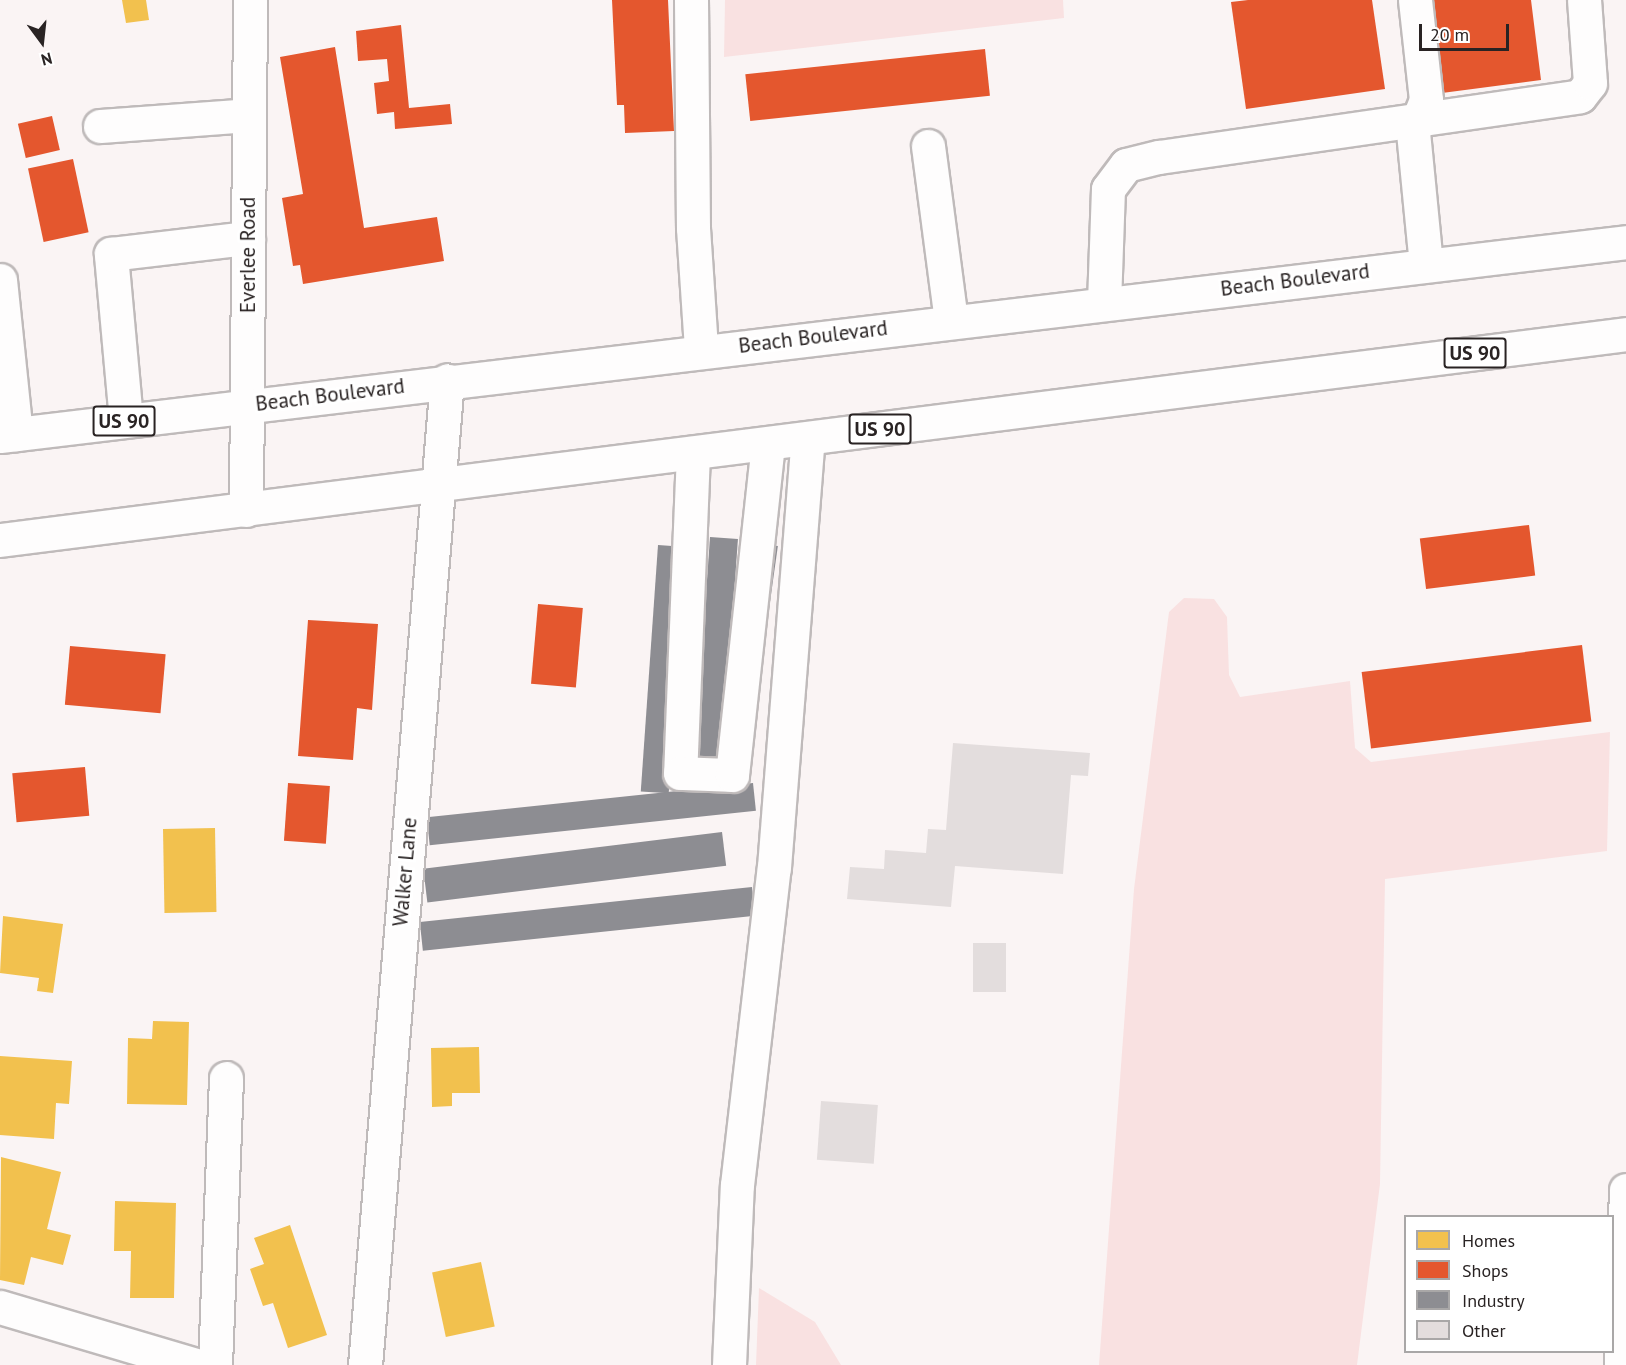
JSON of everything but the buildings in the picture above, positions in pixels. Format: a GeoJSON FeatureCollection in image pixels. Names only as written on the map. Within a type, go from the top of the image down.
{"type":"FeatureCollection","features":[{"type":"Feature","properties":{"kind":"main road","name":"Everlee Road"},"geometry":{"type":"LineString","coordinates":[[246,510],[250,0]]}},
{"type":"Feature","properties":{"kind":"main road"},"geometry":{"type":"LineString","coordinates":[[691,0],[693,228],[701,350]]}},
{"type":"Feature","properties":{"kind":"main road"},"geometry":{"type":"LineString","coordinates":[[1415,0],[1426,100],[1413,132],[1426,265]]}},
{"type":"Feature","properties":{"kind":"main road"},"geometry":{"type":"LineString","coordinates":[[1104,303],[1108,189],[1126,165],[1159,157],[1417,123],[1580,96],[1590,83],[1584,0]]}},
{"type":"Feature","properties":{"kind":"main road"},"geometry":{"type":"LineString","coordinates":[[100,126],[249,115]]}},
{"type":"Feature","properties":{"kind":"main road"},"geometry":{"type":"LineString","coordinates":[[928,146],[951,321]]}},
{"type":"Feature","properties":{"kind":"main road"},"geometry":{"type":"LineString","coordinates":[[126,420],[111,254],[248,238]]}},
{"type":"Feature","properties":{"kind":"main road","name":"Beach Boulevard"},"geometry":{"type":"LineString","coordinates":[[8,435],[447,380],[1626,242]]}},
{"type":"Feature","properties":{"kind":"main road"},"geometry":{"type":"LineString","coordinates":[[1,306],[8,435]]}},
{"type":"Feature","properties":{"kind":"main road","name":"US 90"},"geometry":{"type":"LineString","coordinates":[[0,540],[1626,334]]}},
{"type":"Feature","properties":{"kind":"main road","name":"Walker Lane"},"geometry":{"type":"LineString","coordinates":[[365,1365],[447,380]]}},
{"type":"Feature","properties":{"kind":"main road"},"geometry":{"type":"LineString","coordinates":[[729,1365],[737,1185],[774,867],[808,438]]}},
{"type":"Feature","properties":{"kind":"main road"},"geometry":{"type":"LineString","coordinates":[[693,453],[680,773],[732,775],[768,444]]}},
{"type":"Feature","properties":{"kind":"main road"},"geometry":{"type":"LineString","coordinates":[[215,1365],[226,1078]]}},
{"type":"Feature","properties":{"kind":"main road"},"geometry":{"type":"LineString","coordinates":[[1622,1365],[1626,1190]]}},
{"type":"Feature","properties":{"kind":"main road"},"geometry":{"type":"LineString","coordinates":[[0,1307],[196,1365]]}},
{"type":"Feature","properties":{"kind":"shaded area"},"geometry":{"type":"Polygon","coordinates":[[[725,0],[1063,0],[1064,18],[724,57],[725,0]]]}},
{"type":"Feature","properties":{"kind":"shaded area"},"geometry":{"type":"Polygon","coordinates":[[[1184,598],[1214,599],[1227,617],[1229,675],[1240,697],[1350,681],[1355,748],[1371,762],[1610,732],[1607,851],[1385,879],[1380,1184],[1357,1365],[1099,1365],[1134,889],[1169,612],[1184,598]]]}},
{"type":"Feature","properties":{"kind":"shaded area"},"geometry":{"type":"Polygon","coordinates":[[[759,1288],[815,1322],[841,1365],[756,1365],[759,1288]]]}}]}
